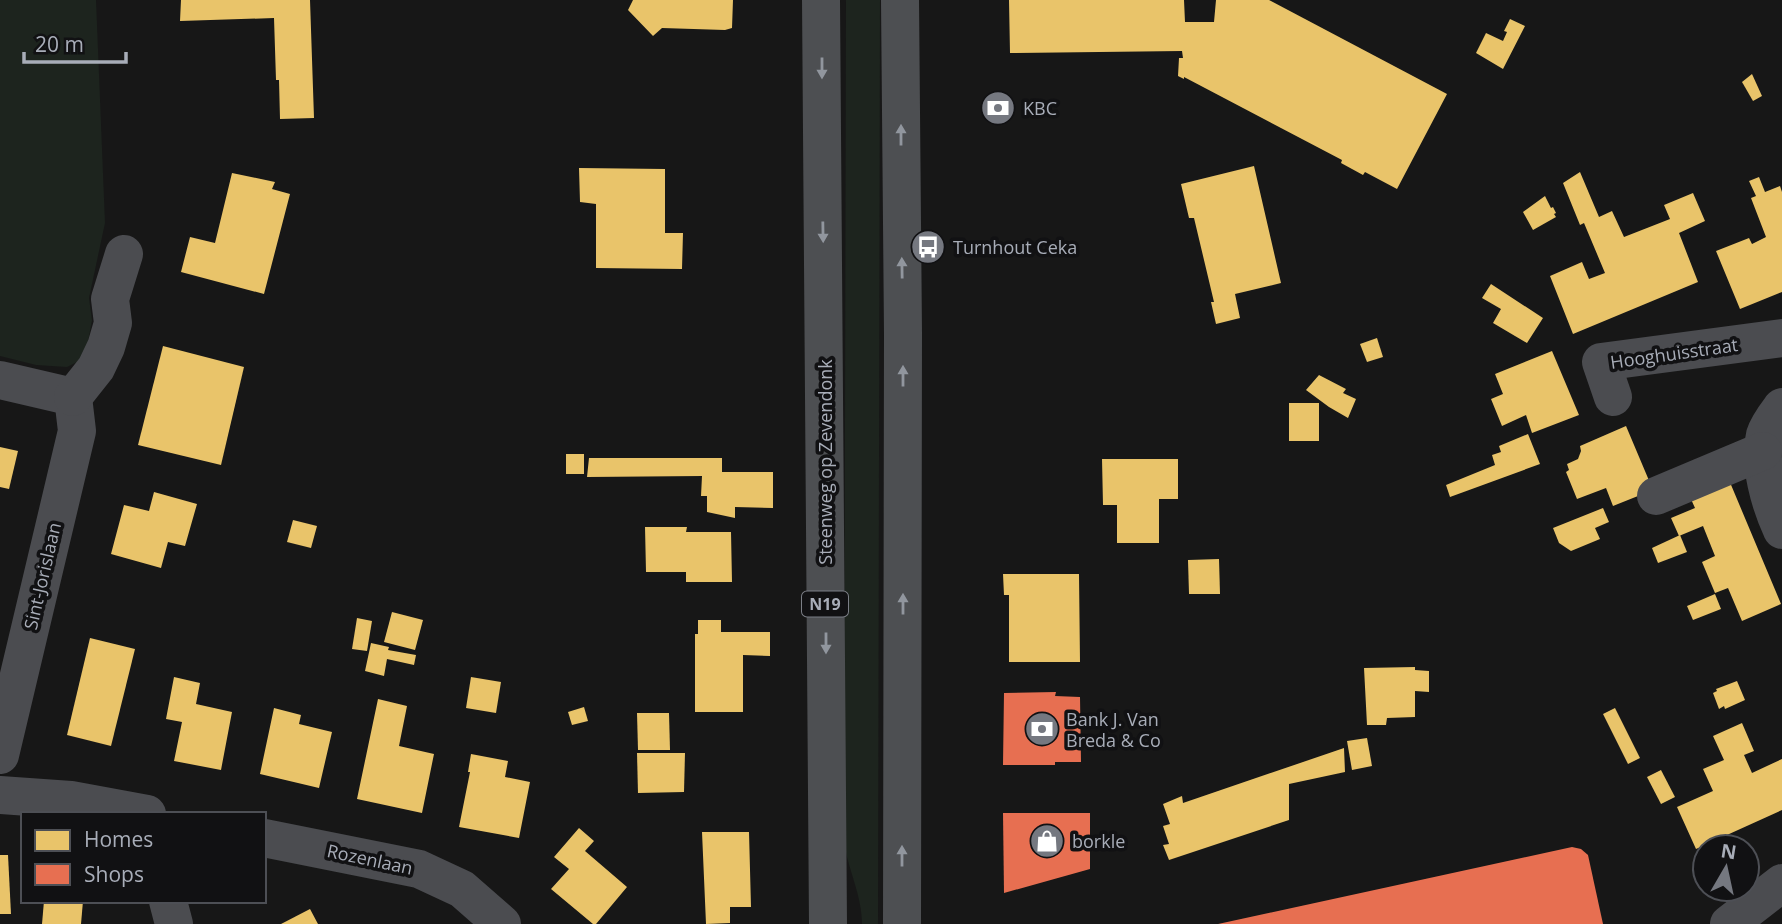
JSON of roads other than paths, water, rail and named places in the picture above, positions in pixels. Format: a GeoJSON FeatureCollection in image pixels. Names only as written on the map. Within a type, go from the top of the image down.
{"type":"FeatureCollection","features":[{"type":"Feature","properties":{"kind":"main road","name":"Steenweg op Zevendonk"},"geometry":{"type":"LineString","coordinates":[[821,0],[828,924]]}},
{"type":"Feature","properties":{"kind":"main road"},"geometry":{"type":"LineString","coordinates":[[900,0],[903,333],[902,924]]}},
{"type":"Feature","properties":{"kind":"street"},"geometry":{"type":"LineString","coordinates":[[0,380],[72,397],[96,368],[106,347],[113,323],[110,299],[124,254]]}},
{"type":"Feature","properties":{"kind":"street","name":"Hooghuisstraat"},"geometry":{"type":"LineString","coordinates":[[1613,397],[1601,362],[1782,338]]}},
{"type":"Feature","properties":{"kind":"street","name":"Sint-Jorislaan"},"geometry":{"type":"LineString","coordinates":[[0,755],[77,431],[72,397]]}},
{"type":"Feature","properties":{"kind":"street"},"geometry":{"type":"LineString","coordinates":[[1656,496],[1770,430]]}},
{"type":"Feature","properties":{"kind":"street"},"geometry":{"type":"LineString","coordinates":[[1770,430],[1770,505],[1782,530]]}},
{"type":"Feature","properties":{"kind":"street"},"geometry":{"type":"LineString","coordinates":[[0,795],[72,800],[136,812]]}},
{"type":"Feature","properties":{"kind":"street","name":"Rozenlaan"},"geometry":{"type":"LineString","coordinates":[[266,838],[419,869],[462,889],[502,924]]}},
{"type":"Feature","properties":{"kind":"street"},"geometry":{"type":"LineString","coordinates":[[1729,924],[1782,883]]}},
{"type":"Feature","properties":{"kind":"street"},"geometry":{"type":"LineString","coordinates":[[169,903],[174,924]]}},
{"type":"Feature","properties":{"kind":"place","name":"KBC"},"geometry":{"type":"Point","coordinates":[998,108]}},
{"type":"Feature","properties":{"kind":"place","name":"Turnhout Ceka"},"geometry":{"type":"Point","coordinates":[928,247]}},
{"type":"Feature","properties":{"kind":"place","name":"Bank J. Van Breda & Co"},"geometry":{"type":"Point","coordinates":[1042,729]}},
{"type":"Feature","properties":{"kind":"place","name":"borkle"},"geometry":{"type":"Point","coordinates":[1047,841]}}]}
